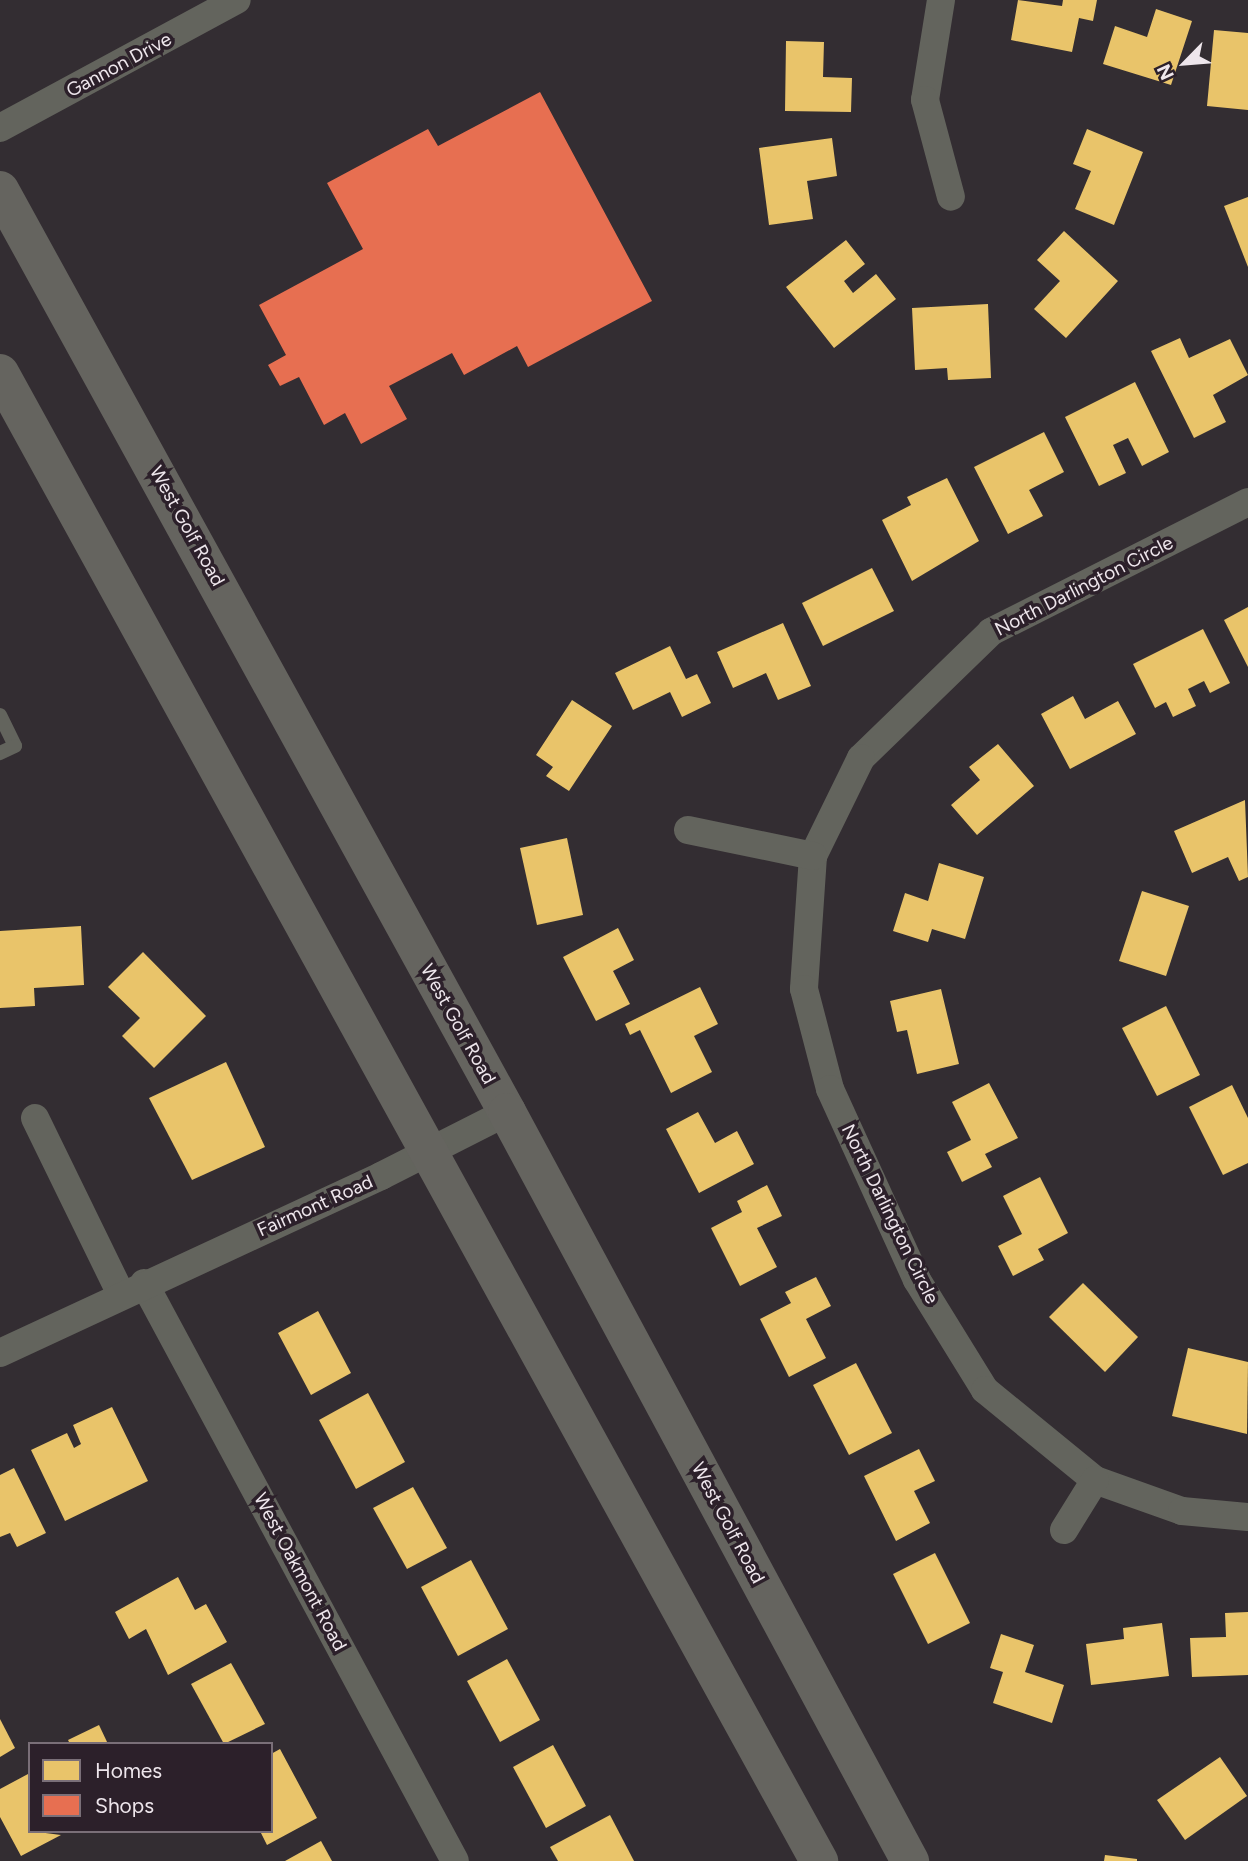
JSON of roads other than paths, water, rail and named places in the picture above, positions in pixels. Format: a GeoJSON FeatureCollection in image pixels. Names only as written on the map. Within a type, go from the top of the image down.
{"type":"FeatureCollection","features":[{"type":"Feature","properties":{"kind":"main road","name":"West Golf Road"},"geometry":{"type":"LineString","coordinates":[[0,190],[507,1112],[910,1861]]}},
{"type":"Feature","properties":{"kind":"main road"},"geometry":{"type":"LineString","coordinates":[[0,373],[431,1150],[818,1861]]}},
{"type":"Feature","properties":{"kind":"street","name":"Gannon Drive"},"geometry":{"type":"LineString","coordinates":[[0,128],[237,0]]}},
{"type":"Feature","properties":{"kind":"street"},"geometry":{"type":"LineString","coordinates":[[941,0],[925,100],[951,197]]}},
{"type":"Feature","properties":{"kind":"street","name":"North Darlington Circle"},"geometry":{"type":"LineString","coordinates":[[1248,502],[991,632],[861,758],[813,856],[804,989],[835,1101],[917,1280],[985,1390],[1095,1480],[1182,1511],[1248,1517]]}},
{"type":"Feature","properties":{"kind":"street"},"geometry":{"type":"LineString","coordinates":[[688,830],[813,856]]}},
{"type":"Feature","properties":{"kind":"street","name":"Fairmont Road"},"geometry":{"type":"LineString","coordinates":[[0,1353],[507,1112]]}},
{"type":"Feature","properties":{"kind":"street"},"geometry":{"type":"LineString","coordinates":[[34,1118],[132,1289]]}},
{"type":"Feature","properties":{"kind":"street","name":"West Oakmont Road"},"geometry":{"type":"LineString","coordinates":[[132,1289],[455,1861]]}},
{"type":"Feature","properties":{"kind":"street"},"geometry":{"type":"LineString","coordinates":[[1064,1530],[1095,1480]]}},
{"type":"Feature","properties":{"kind":"lane"},"geometry":{"type":"LineString","coordinates":[[0,715],[15,746],[0,753]]}}]}
